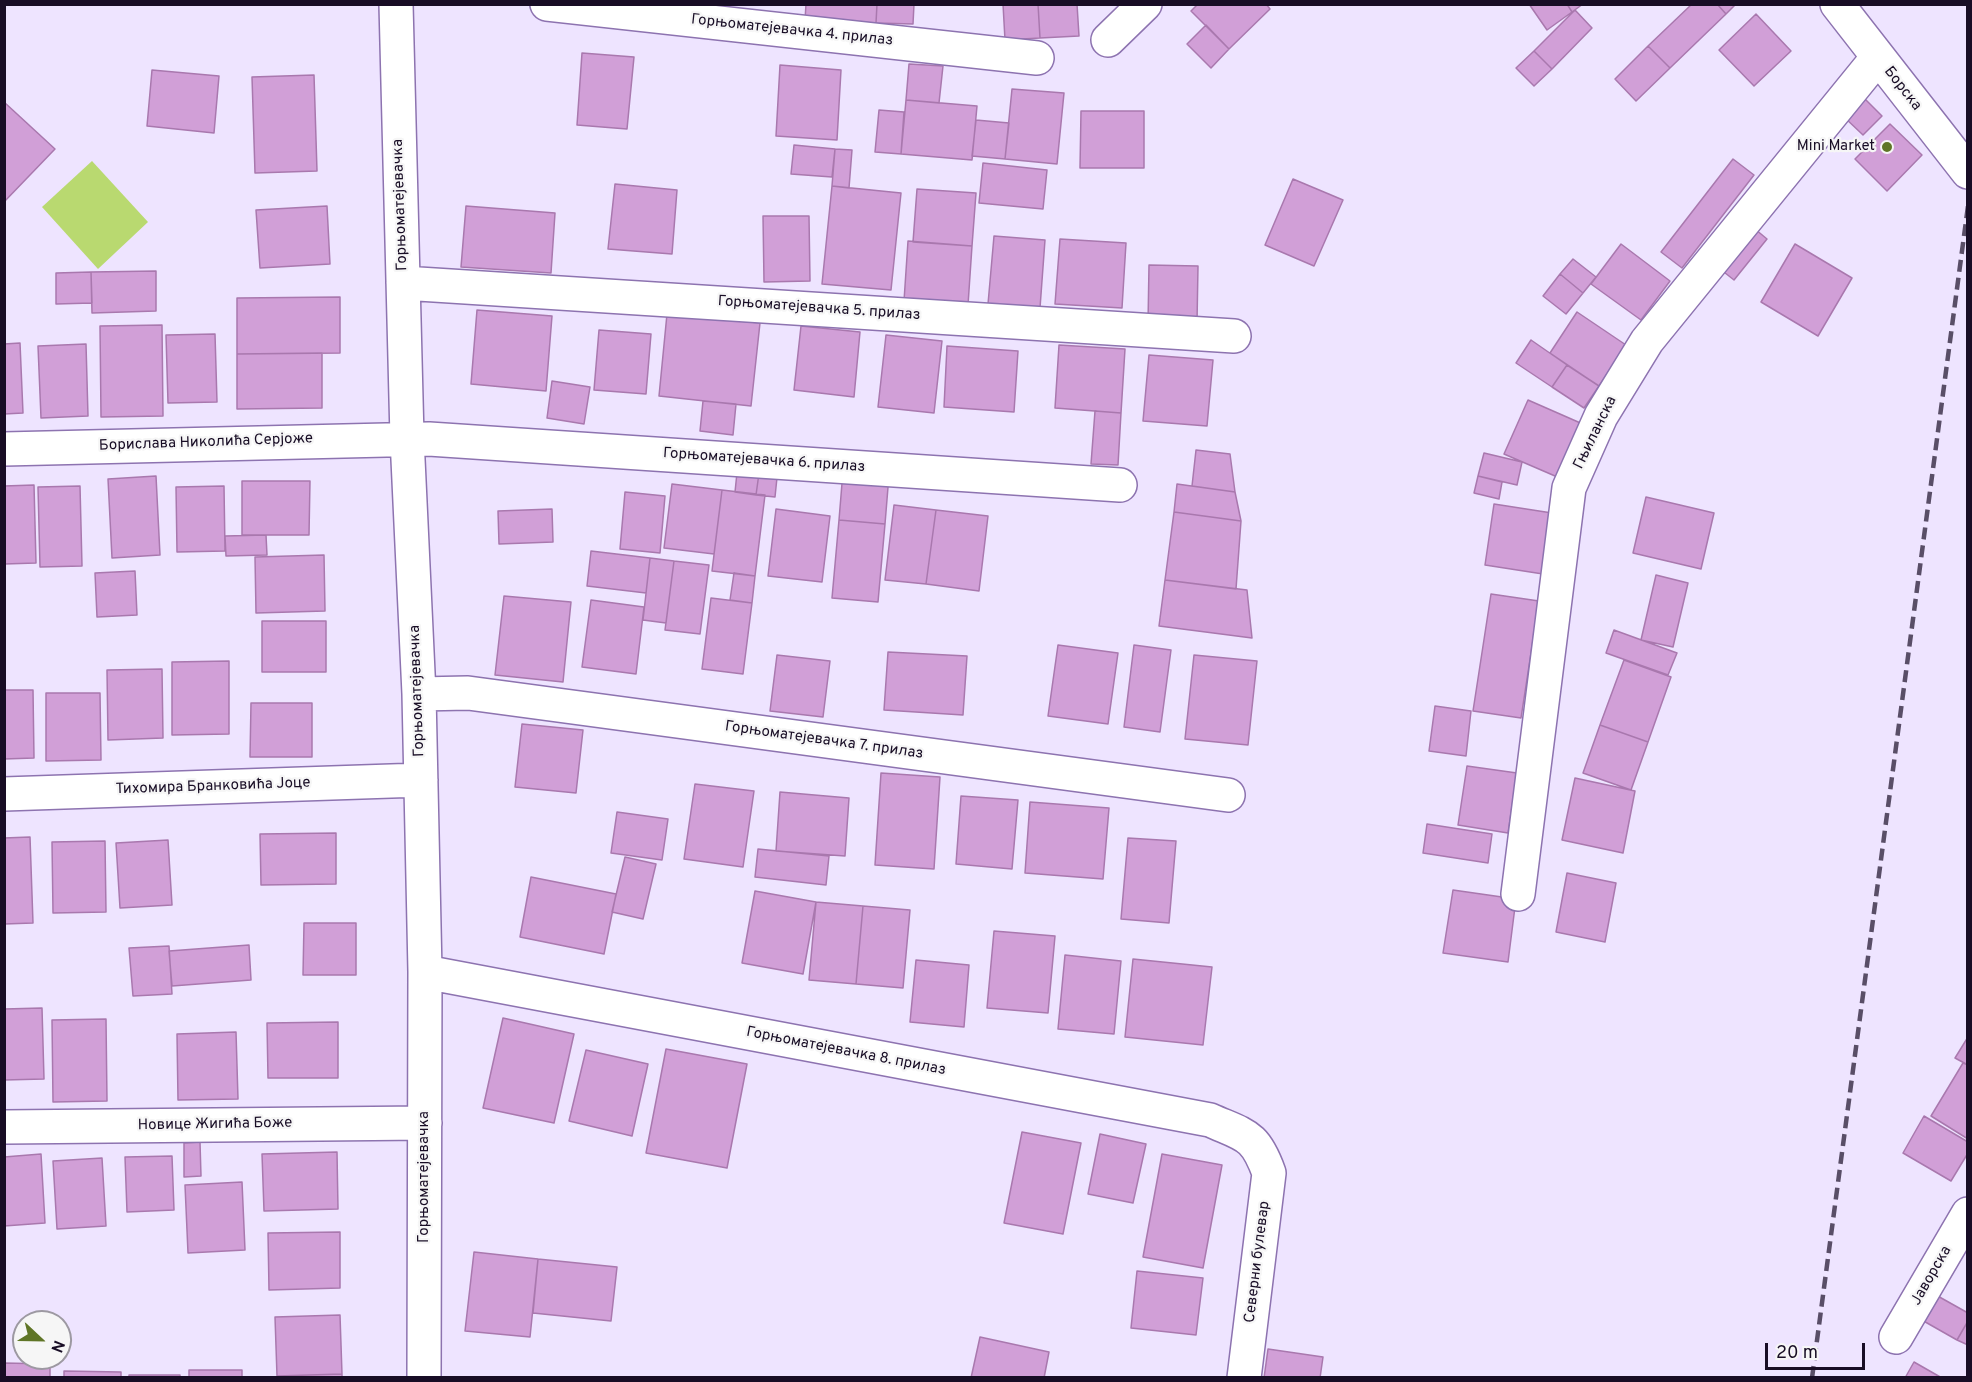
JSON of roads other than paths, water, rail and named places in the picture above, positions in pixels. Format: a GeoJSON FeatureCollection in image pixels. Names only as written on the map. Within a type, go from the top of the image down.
{"type":"FeatureCollection","features":[{"type":"Feature","properties":{"kind":"street","name":"Горњоматејевачка"},"geometry":{"type":"LineString","coordinates":[[396,4],[407,438],[419,694],[425,972],[424,1377]]}},
{"type":"Feature","properties":{"kind":"street","name":"Горњоматејевачка 4. прилаз"},"geometry":{"type":"LineString","coordinates":[[547,4],[1037,58]]}},
{"type":"Feature","properties":{"kind":"street"},"geometry":{"type":"LineString","coordinates":[[1108,40],[1146,4]]}},
{"type":"Feature","properties":{"kind":"street","name":"Борска"},"geometry":{"type":"LineString","coordinates":[[1837,4],[1968,172]]}},
{"type":"Feature","properties":{"kind":"street","name":"Гњиланска"},"geometry":{"type":"LineString","coordinates":[[1518,894],[1569,488],[1600,416],[1647,341],[1878,57]]}},
{"type":"Feature","properties":{"kind":"street","name":"Горњоматејевачка 5. прилаз"},"geometry":{"type":"LineString","coordinates":[[403,283],[1234,336]]}},
{"type":"Feature","properties":{"kind":"street","name":"Борислава Николића Серјоже"},"geometry":{"type":"LineString","coordinates":[[4,449],[407,438]]}},
{"type":"Feature","properties":{"kind":"street","name":"Горњоматејевачка 6. прилаз"},"geometry":{"type":"LineString","coordinates":[[407,438],[1120,485]]}},
{"type":"Feature","properties":{"kind":"street","name":"Горњоматејевачка 7. прилаз"},"geometry":{"type":"LineString","coordinates":[[419,694],[468,693],[1228,795]]}},
{"type":"Feature","properties":{"kind":"street","name":"Тихомира Бранковића Јоце"},"geometry":{"type":"LineString","coordinates":[[4,794],[420,780]]}},
{"type":"Feature","properties":{"kind":"street","name":"Горњоматејевачка 8. прилаз"},"geometry":{"type":"LineString","coordinates":[[425,972],[1210,1120],[1250,1137],[1260,1148]]}},
{"type":"Feature","properties":{"kind":"street","name":"Новице Жигића Боже"},"geometry":{"type":"LineString","coordinates":[[4,1127],[425,1123]]}},
{"type":"Feature","properties":{"kind":"street","name":"Северни булевар"},"geometry":{"type":"LineString","coordinates":[[1244,1377],[1269,1173],[1260,1148]]}},
{"type":"Feature","properties":{"kind":"street","name":"Јаворска"},"geometry":{"type":"LineString","coordinates":[[1896,1337],[1968,1214]]}},
{"type":"Feature","properties":{"kind":"railway"},"geometry":{"type":"LineString","coordinates":[[1812,1378],[1968,206]]}},
{"type":"Feature","properties":{"kind":"place","name":"Mini Market"},"geometry":{"type":"Point","coordinates":[1887,147]}}]}
